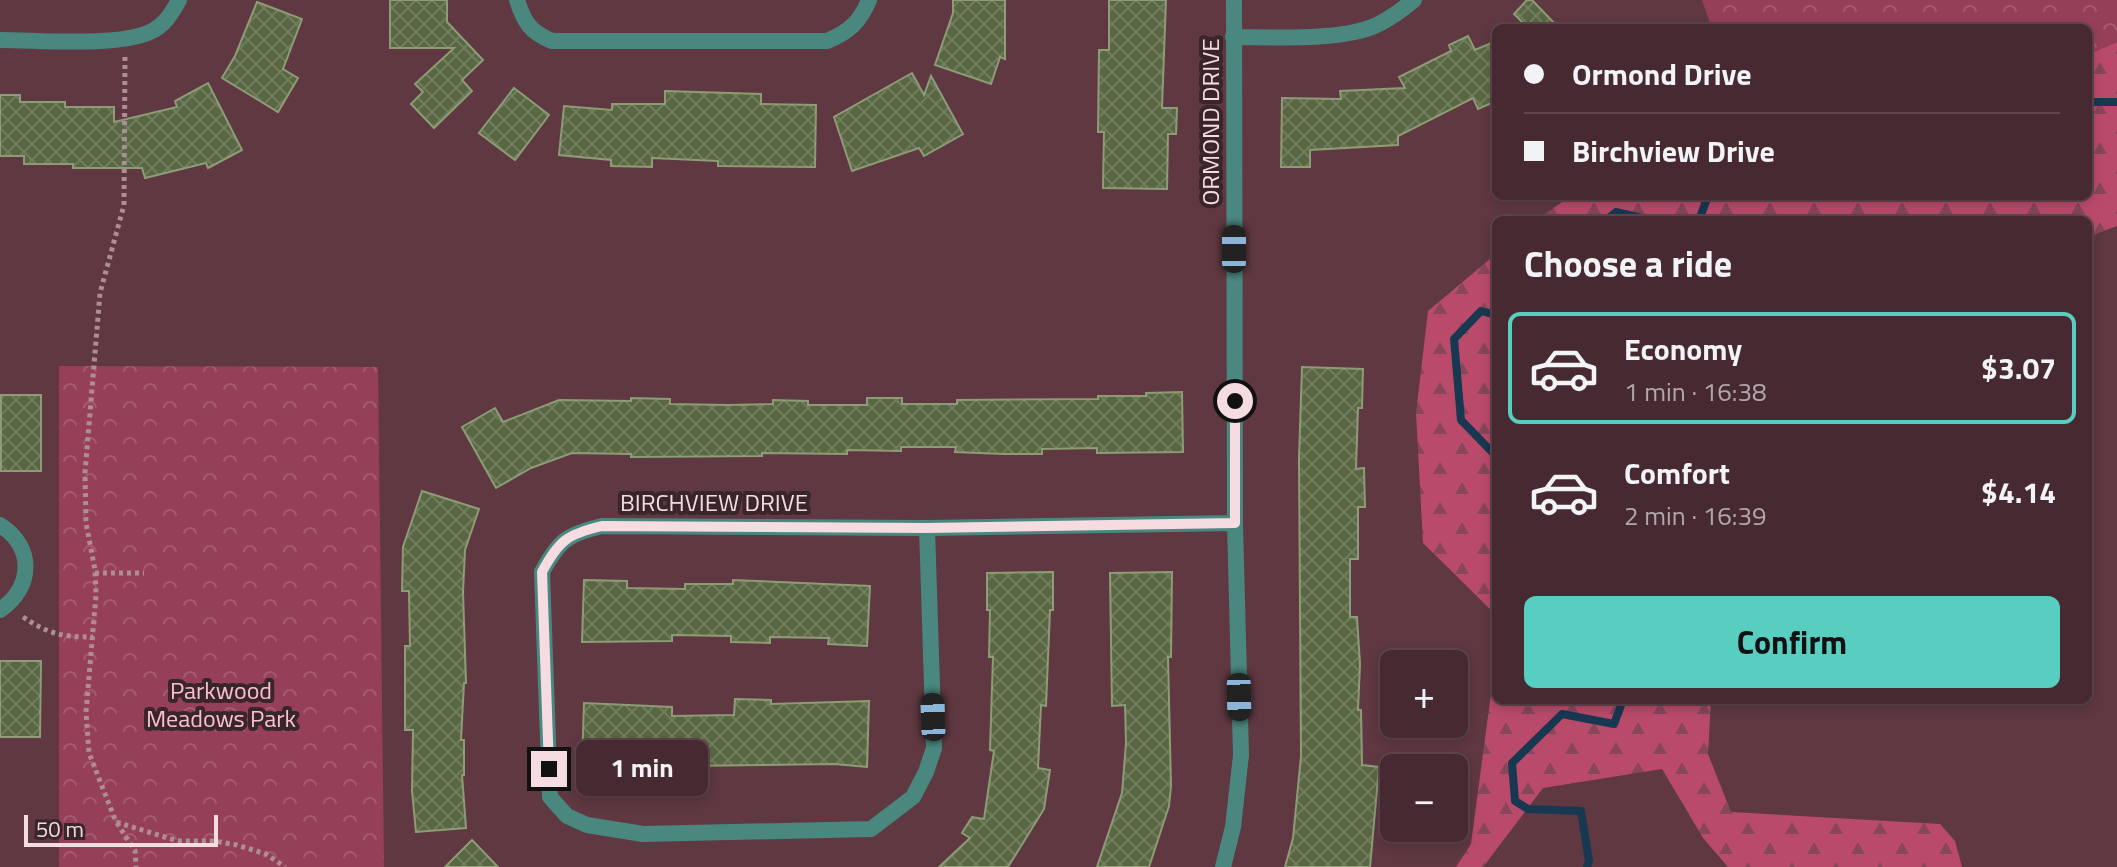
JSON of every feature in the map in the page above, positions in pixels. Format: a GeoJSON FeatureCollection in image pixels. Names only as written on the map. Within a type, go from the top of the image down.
{"type":"FeatureCollection","features":[{"type":"Feature","properties":{"kind":"street"},"geometry":{"type":"LineString","coordinates":[[0,40],[125,40],[153,32],[169,18],[179,0]]}},
{"type":"Feature","properties":{"kind":"street"},"geometry":{"type":"LineString","coordinates":[[517,0],[523,19],[534,34],[552,41],[827,41],[847,33],[863,16],[869,0]]}},
{"type":"Feature","properties":{"kind":"street","name":"ORMOND DRIVE"},"geometry":{"type":"LineString","coordinates":[[1223,867],[1233,827],[1241,755],[1235,523],[1234,0]]}},
{"type":"Feature","properties":{"kind":"street"},"geometry":{"type":"LineString","coordinates":[[1233,37],[1302,37],[1370,28],[1392,17],[1414,0]]}},
{"type":"Feature","properties":{"kind":"street","name":"BIRCHVIEW DRIVE"},"geometry":{"type":"LineString","coordinates":[[927,528],[934,748],[913,797],[871,829],[643,834],[587,825],[567,816],[550,797],[542,572],[554,549],[573,532],[602,526],[927,528],[1235,523]]}},
{"type":"Feature","properties":{"kind":"street"},"geometry":{"type":"LineString","coordinates":[[0,525],[11,532],[21,545],[26,559],[26,575],[21,590],[6,606]]}},
{"type":"Feature","properties":{"kind":"path"},"geometry":{"type":"LineString","coordinates":[[125,40],[124,205],[100,293],[85,485],[86,523],[95,573],[86,712],[89,753],[116,822],[135,851],[136,867]]}},
{"type":"Feature","properties":{"kind":"path"},"geometry":{"type":"LineString","coordinates":[[95,573],[144,573]]}},
{"type":"Feature","properties":{"kind":"path"},"geometry":{"type":"LineString","coordinates":[[6,606],[45,631],[63,637],[93,637]]}},
{"type":"Feature","properties":{"kind":"path"},"geometry":{"type":"LineString","coordinates":[[116,822],[178,841],[214,841],[237,845],[266,854],[285,867]]}},
{"type":"Feature","properties":{"kind":"green space"},"geometry":{"type":"Polygon","coordinates":[[[1702,0],[2117,0],[2117,42],[2092,52],[2092,24],[1710,24],[1702,0]]]}},
{"type":"Feature","properties":{"kind":"green space"},"geometry":{"type":"Polygon","coordinates":[[[2117,42],[2117,226],[2092,235],[2092,216],[1542,216],[1565,200],[2092,200],[2092,52],[2117,42]]]}},
{"type":"Feature","properties":{"kind":"green space"},"geometry":{"type":"Polygon","coordinates":[[[1492,257],[1492,611],[1423,543],[1416,413],[1428,311],[1492,257]]]}},
{"type":"Feature","properties":{"kind":"green space","name":"Parkwood Meadows Park"},"geometry":{"type":"Polygon","coordinates":[[[59,366],[378,367],[384,867],[59,867],[59,366]]]}},
{"type":"Feature","properties":{"kind":"green space"},"geometry":{"type":"Polygon","coordinates":[[[1492,686],[1492,704],[1711,704],[1708,754],[1731,812],[1940,824],[1955,841],[1962,867],[1728,867],[1703,838],[1662,769],[1543,788],[1483,867],[1456,867],[1471,844],[1492,686]]]}},
{"type":"Feature","properties":{"kind":"building"},"geometry":{"type":"Polygon","coordinates":[[[390,0],[447,0],[447,22],[483,60],[462,80],[472,91],[434,128],[411,104],[423,92],[415,84],[454,48],[390,48],[390,0]]]}},
{"type":"Feature","properties":{"kind":"building"},"geometry":{"type":"Polygon","coordinates":[[[953,0],[1005,0],[1005,59],[1000,57],[991,84],[935,65],[953,13],[953,0]]]}},
{"type":"Feature","properties":{"kind":"building"},"geometry":{"type":"Polygon","coordinates":[[[1109,0],[1166,0],[1162,108],[1177,108],[1176,134],[1168,134],[1167,189],[1103,188],[1104,132],[1098,132],[1099,50],[1109,50],[1109,0]]]}},
{"type":"Feature","properties":{"kind":"building"},"geometry":{"type":"Polygon","coordinates":[[[1527,0],[1532,0],[1555,24],[1524,24],[1514,14],[1527,0]]]}},
{"type":"Feature","properties":{"kind":"building"},"geometry":{"type":"Polygon","coordinates":[[[257,2],[302,19],[283,69],[298,78],[278,112],[222,78],[235,56],[257,2]]]}},
{"type":"Feature","properties":{"kind":"building"},"geometry":{"type":"Polygon","coordinates":[[[1468,36],[1475,50],[1492,43],[1492,103],[1478,109],[1473,98],[1398,136],[1398,145],[1310,150],[1310,167],[1281,167],[1282,98],[1341,99],[1340,91],[1405,88],[1399,77],[1451,51],[1449,45],[1468,36]]]}},
{"type":"Feature","properties":{"kind":"building"},"geometry":{"type":"Polygon","coordinates":[[[912,73],[924,95],[931,76],[963,134],[924,156],[919,148],[852,171],[834,117],[912,73]]]}},
{"type":"Feature","properties":{"kind":"building"},"geometry":{"type":"Polygon","coordinates":[[[208,83],[242,150],[208,168],[206,163],[145,178],[142,168],[24,164],[24,156],[0,156],[0,95],[20,95],[20,102],[65,102],[65,107],[114,107],[114,122],[177,107],[175,101],[208,83]]]}},
{"type":"Feature","properties":{"kind":"building"},"geometry":{"type":"Polygon","coordinates":[[[514,88],[549,115],[515,160],[479,133],[514,88]]]}},
{"type":"Feature","properties":{"kind":"building"},"geometry":{"type":"Polygon","coordinates":[[[665,91],[761,94],[761,104],[816,105],[815,167],[718,166],[718,161],[652,158],[652,167],[611,166],[611,160],[559,155],[564,106],[612,110],[612,104],[665,104],[665,91]]]}},
{"type":"Feature","properties":{"kind":"building"},"geometry":{"type":"Polygon","coordinates":[[[1302,367],[1363,369],[1356,469],[1364,468],[1365,507],[1358,507],[1358,559],[1350,559],[1350,617],[1357,617],[1362,765],[1379,767],[1370,867],[1285,867],[1293,838],[1301,756],[1299,458],[1302,367]]]}},
{"type":"Feature","properties":{"kind":"building"},"geometry":{"type":"Polygon","coordinates":[[[1182,392],[1183,452],[1097,453],[1097,448],[1042,449],[1042,454],[1004,454],[955,452],[956,447],[901,447],[901,451],[762,453],[762,456],[631,457],[631,454],[572,453],[531,468],[496,488],[462,427],[495,408],[503,422],[559,400],[670,399],[670,404],[728,405],[773,404],[773,400],[808,401],[808,405],[867,405],[867,398],[902,398],[902,404],[957,404],[957,400],[1098,399],[1098,396],[1182,392]]]}},
{"type":"Feature","properties":{"kind":"building"},"geometry":{"type":"Polygon","coordinates":[[[1,395],[41,395],[41,471],[1,471],[1,395]]]}},
{"type":"Feature","properties":{"kind":"building"},"geometry":{"type":"Polygon","coordinates":[[[422,491],[479,509],[465,550],[463,592],[466,683],[461,740],[464,740],[462,775],[466,828],[416,832],[412,791],[413,730],[405,730],[405,646],[410,646],[409,591],[402,591],[403,547],[422,491]]]}},
{"type":"Feature","properties":{"kind":"building"},"geometry":{"type":"Polygon","coordinates":[[[1053,572],[1046,706],[1041,705],[1038,768],[1050,770],[1044,809],[1008,867],[939,867],[970,838],[962,833],[972,817],[984,819],[994,751],[990,750],[993,657],[989,657],[987,573],[1053,572]]]}},
{"type":"Feature","properties":{"kind":"building"},"geometry":{"type":"Polygon","coordinates":[[[1172,572],[1171,657],[1168,657],[1169,806],[1149,867],[1097,867],[1122,793],[1126,743],[1125,705],[1112,706],[1110,573],[1172,572]]]}},
{"type":"Feature","properties":{"kind":"building"},"geometry":{"type":"Polygon","coordinates":[[[584,580],[627,581],[627,588],[685,589],[685,584],[733,584],[733,580],[870,586],[867,646],[828,644],[829,638],[770,637],[770,643],[731,642],[731,636],[672,635],[672,641],[582,642],[584,580]]]}},
{"type":"Feature","properties":{"kind":"building"},"geometry":{"type":"Polygon","coordinates":[[[0,661],[41,661],[40,737],[0,737],[0,661]]]}},
{"type":"Feature","properties":{"kind":"building"},"geometry":{"type":"Polygon","coordinates":[[[735,699],[771,700],[771,704],[869,701],[867,767],[834,764],[685,766],[685,763],[626,762],[626,766],[582,765],[584,703],[672,707],[672,716],[734,715],[735,699]]]}},
{"type":"Feature","properties":{"kind":"building"},"geometry":{"type":"Polygon","coordinates":[[[472,840],[498,867],[445,867],[472,840]]]}},
{"type":"Feature","properties":{"kind":"waterway"},"geometry":{"type":"LineString","coordinates":[[2092,102],[2117,102]]}},
{"type":"Feature","properties":{"kind":"waterway"},"geometry":{"type":"LineString","coordinates":[[1700,216],[1706,200]]}},
{"type":"Feature","properties":{"kind":"waterway"},"geometry":{"type":"LineString","coordinates":[[1611,216],[1616,212],[1633,216]]}},
{"type":"Feature","properties":{"kind":"waterway"},"geometry":{"type":"LineString","coordinates":[[1492,314],[1481,311],[1454,339],[1461,420],[1492,452]]}},
{"type":"Feature","properties":{"kind":"waterway"},"geometry":{"type":"LineString","coordinates":[[1587,867],[1589,861],[1581,811],[1528,809],[1515,801],[1512,763],[1562,714],[1614,724],[1622,704]]}},
{"type":"Feature","properties":{"kind":"route"},"geometry":{"type":"LineString","coordinates":[[549,769],[542,572],[554,549],[573,532],[602,526],[927,528],[1235,523],[1235,401]]}}]}
